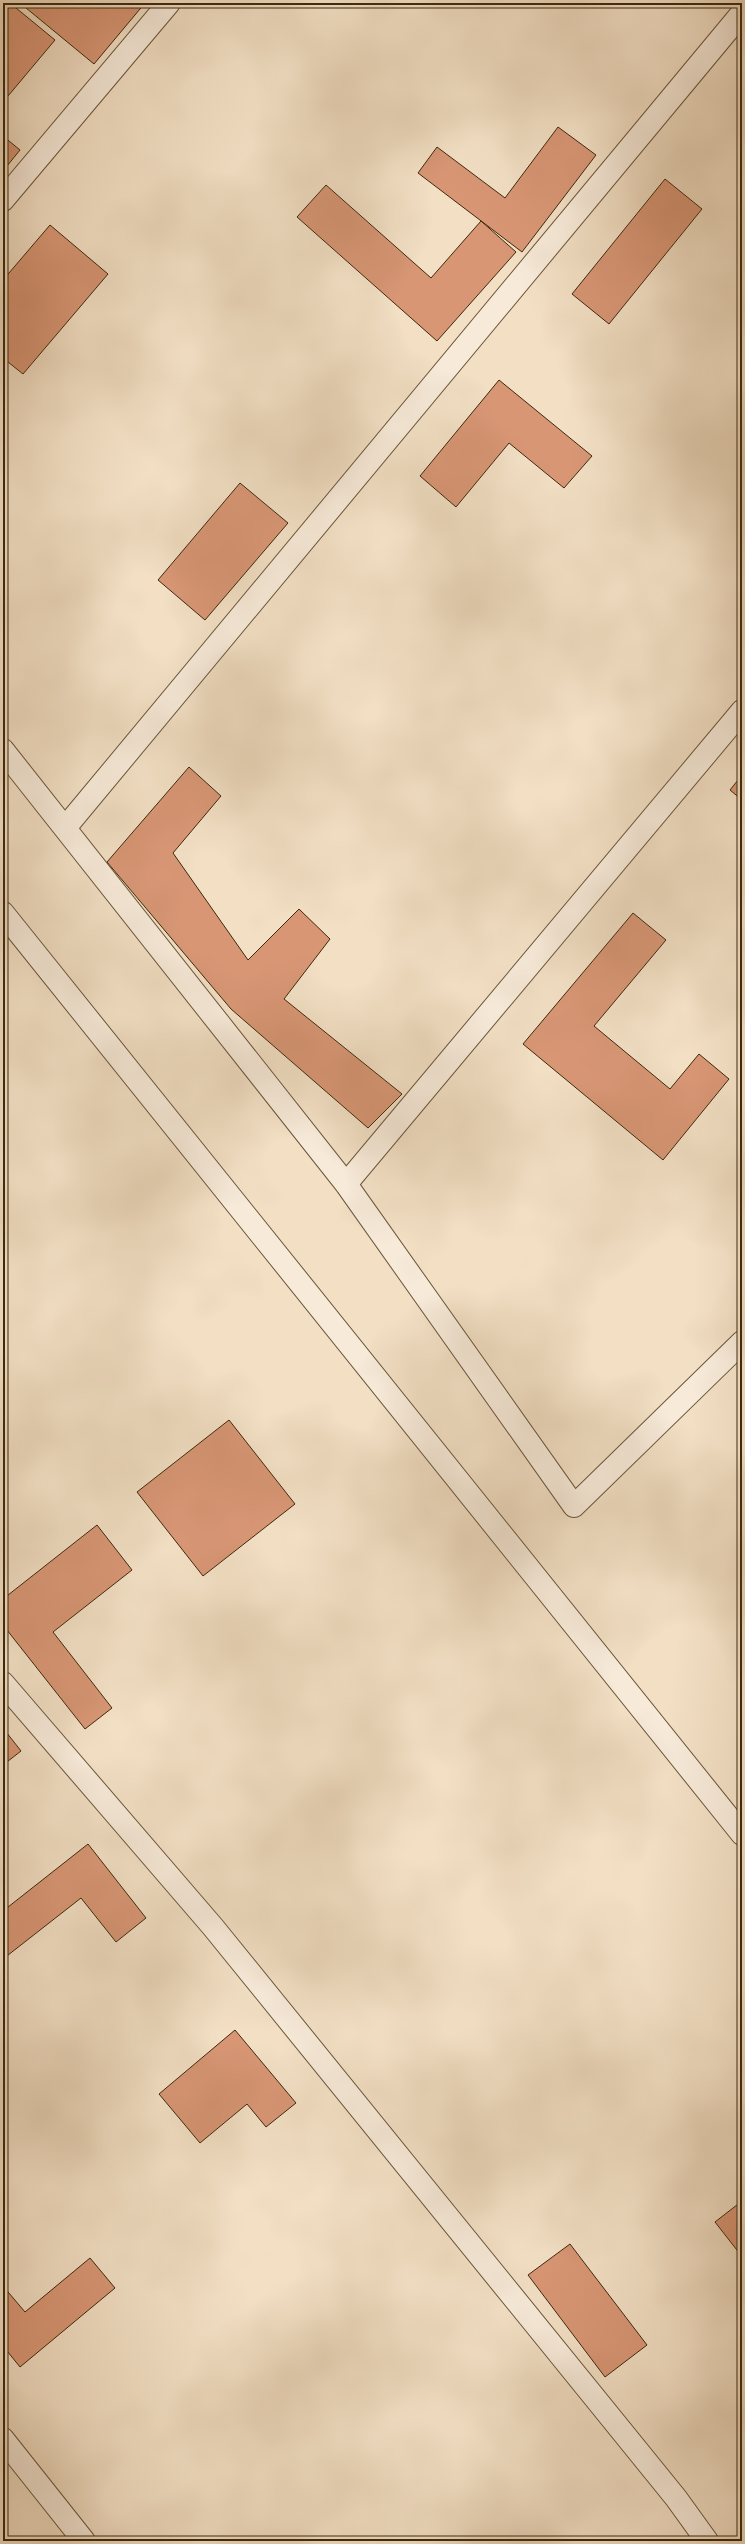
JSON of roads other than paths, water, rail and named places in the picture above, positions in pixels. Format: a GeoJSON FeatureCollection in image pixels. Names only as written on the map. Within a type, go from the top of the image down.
{"type":"FeatureCollection","features":[{"type":"Feature","properties":{"kind":"street"},"geometry":{"type":"LineString","coordinates":[[3,200],[169,3]]}},
{"type":"Feature","properties":{"kind":"street"},"geometry":{"type":"LineString","coordinates":[[65,828],[742,13]]}},
{"type":"Feature","properties":{"kind":"street"},"geometry":{"type":"LineString","coordinates":[[346,1184],[742,711]]}},
{"type":"Feature","properties":{"kind":"street"},"geometry":{"type":"LineString","coordinates":[[3,750],[346,1184],[574,1506],[742,1342]]}},
{"type":"Feature","properties":{"kind":"street"},"geometry":{"type":"LineString","coordinates":[[3,913],[742,1834]]}},
{"type":"Feature","properties":{"kind":"street"},"geometry":{"type":"LineString","coordinates":[[3,1683],[213,1928],[676,2498],[707,2541]]}},
{"type":"Feature","properties":{"kind":"street"},"geometry":{"type":"LineString","coordinates":[[3,2440],[84,2541]]}}]}
